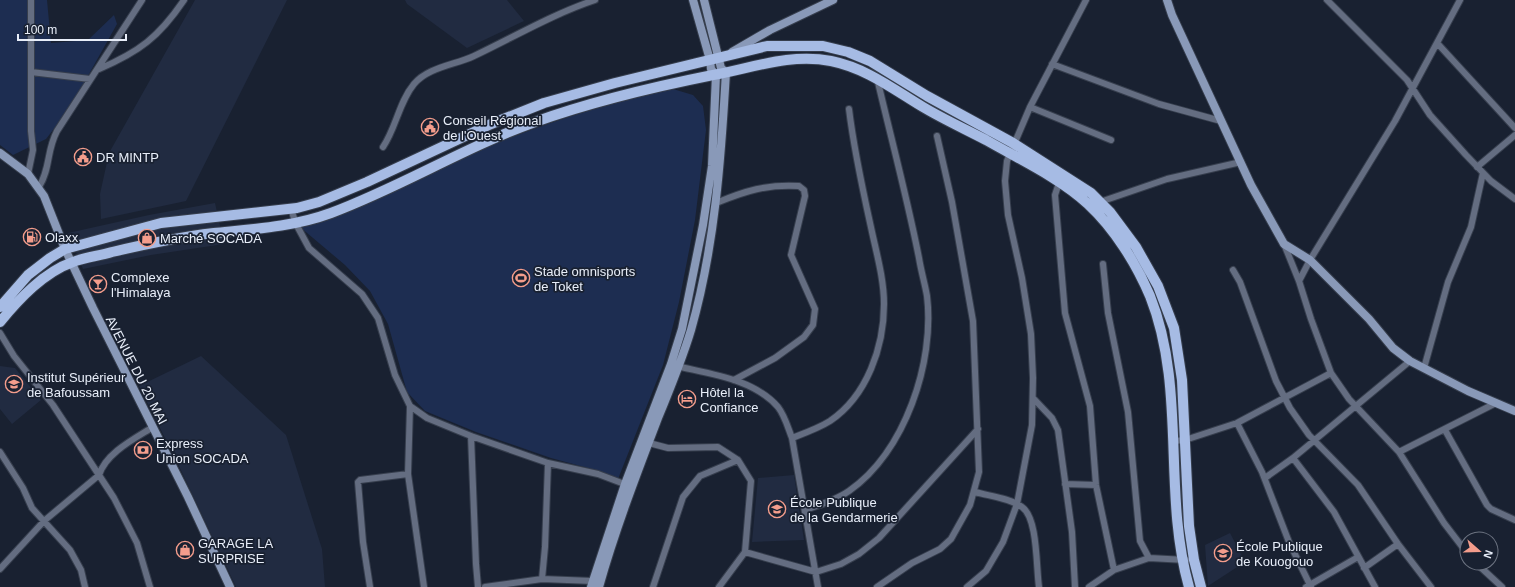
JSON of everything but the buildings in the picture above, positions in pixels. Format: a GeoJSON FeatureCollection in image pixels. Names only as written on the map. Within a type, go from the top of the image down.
{"type":"FeatureCollection","features":[{"type":"Feature","properties":{"kind":"main road"},"geometry":{"type":"LineString","coordinates":[[0,307],[28,275],[50,258],[65,249],[161,223],[291,209],[319,202],[367,182],[491,124],[544,103],[615,83],[767,46],[793,44],[823,46],[848,52],[870,61],[927,96],[1013,143],[1079,185],[1110,212],[1136,247],[1158,286],[1174,328],[1182,380],[1189,526],[1194,560],[1201,587]]}},
{"type":"Feature","properties":{"kind":"main road"},"geometry":{"type":"LineString","coordinates":[[0,322],[16,304],[49,275],[72,262],[166,239],[296,224],[354,204],[534,122],[652,87],[794,58],[833,61],[852,67],[877,78],[924,107],[1010,154],[1059,183],[1088,204],[1106,225],[1134,264],[1148,292],[1162,328],[1169,368],[1182,560],[1190,587]]}},
{"type":"Feature","properties":{"kind":"street"},"geometry":{"type":"LineString","coordinates":[[28,174],[33,150],[31,131],[31,0]]}},
{"type":"Feature","properties":{"kind":"street"},"geometry":{"type":"LineString","coordinates":[[39,187],[47,171],[51,143],[90,79],[98,70],[142,0]]}},
{"type":"Feature","properties":{"kind":"street"},"geometry":{"type":"LineString","coordinates":[[98,70],[132,54],[150,41],[172,18],[184,0]]}},
{"type":"Feature","properties":{"kind":"street"},"geometry":{"type":"LineString","coordinates":[[383,147],[390,136],[411,90],[425,74],[472,56],[568,9],[595,0]]}},
{"type":"Feature","properties":{"kind":"street"},"geometry":{"type":"LineString","coordinates":[[693,0],[715,59]]}},
{"type":"Feature","properties":{"kind":"street"},"geometry":{"type":"LineString","coordinates":[[704,0],[715,59],[711,69],[721,74]]}},
{"type":"Feature","properties":{"kind":"street"},"geometry":{"type":"LineString","coordinates":[[715,59],[832,0]]}},
{"type":"Feature","properties":{"kind":"street"},"geometry":{"type":"LineString","coordinates":[[967,587],[986,571],[1003,542],[1017,504],[1032,425],[1033,398],[1031,334],[1022,278],[1008,215],[1005,181],[1007,161],[1013,143],[1030,107],[1086,0]]}},
{"type":"Feature","properties":{"kind":"street"},"geometry":{"type":"LineString","coordinates":[[1167,0],[1172,15],[1221,121],[1284,244],[1300,282],[1331,373],[1355,407],[1399,452],[1444,523],[1459,543]]}},
{"type":"Feature","properties":{"kind":"street"},"geometry":{"type":"LineString","coordinates":[[1327,0],[1413,88],[1430,115],[1477,167],[1515,199]]}},
{"type":"Feature","properties":{"kind":"street"},"geometry":{"type":"LineString","coordinates":[[1300,282],[1310,260],[1380,146],[1438,44],[1460,0]]}},
{"type":"Feature","properties":{"kind":"street"},"geometry":{"type":"LineString","coordinates":[[1438,44],[1515,128]]}},
{"type":"Feature","properties":{"kind":"street"},"geometry":{"type":"LineString","coordinates":[[1052,64],[1159,104],[1221,121]]}},
{"type":"Feature","properties":{"kind":"street"},"geometry":{"type":"LineString","coordinates":[[31,72],[90,79]]}},
{"type":"Feature","properties":{"kind":"street"},"geometry":{"type":"LineString","coordinates":[[599,587],[629,485],[649,443],[702,288],[716,203],[720,167],[721,74]]}},
{"type":"Feature","properties":{"kind":"street"},"geometry":{"type":"LineString","coordinates":[[485,587],[542,579],[592,584],[675,365],[703,225],[712,166],[721,74]]}},
{"type":"Feature","properties":{"kind":"street"},"geometry":{"type":"LineString","coordinates":[[805,510],[835,499],[849,491],[863,480],[885,454],[906,421],[921,376],[924,356],[927,297],[909,206],[877,78]]}},
{"type":"Feature","properties":{"kind":"street"},"geometry":{"type":"LineString","coordinates":[[1030,107],[1111,140]]}},
{"type":"Feature","properties":{"kind":"street"},"geometry":{"type":"LineString","coordinates":[[792,438],[830,421],[847,407],[868,378],[879,348],[884,304],[880,270],[853,143],[849,109]]}},
{"type":"Feature","properties":{"kind":"street"},"geometry":{"type":"LineString","coordinates":[[1477,167],[1515,135]]}},
{"type":"Feature","properties":{"kind":"street"},"geometry":{"type":"LineString","coordinates":[[877,587],[912,563],[940,549],[950,539],[960,525],[975,492],[979,472],[973,321],[952,202],[938,136]]}},
{"type":"Feature","properties":{"kind":"street","name":"AVENUE DU 20 MAI"},"geometry":{"type":"LineString","coordinates":[[0,153],[28,174],[39,187],[50,207],[65,249],[204,529],[230,587]]}},
{"type":"Feature","properties":{"kind":"street"},"geometry":{"type":"LineString","coordinates":[[1100,202],[1167,179],[1241,162]]}},
{"type":"Feature","properties":{"kind":"street"},"geometry":{"type":"LineString","coordinates":[[1424,368],[1448,282],[1471,227],[1483,173]]}},
{"type":"Feature","properties":{"kind":"street"},"geometry":{"type":"LineString","coordinates":[[1059,183],[1055,195],[1065,313],[1090,406],[1096,485],[1114,570]]}},
{"type":"Feature","properties":{"kind":"street"},"geometry":{"type":"LineString","coordinates":[[716,203],[758,188],[774,186],[799,186],[804,190],[805,196],[791,255],[815,309],[813,325],[804,337],[775,358],[734,380]]}},
{"type":"Feature","properties":{"kind":"street"},"geometry":{"type":"LineString","coordinates":[[291,209],[296,224],[310,248],[362,294],[378,318],[395,375],[410,406],[408,474],[424,587]]}},
{"type":"Feature","properties":{"kind":"street"},"geometry":{"type":"LineString","coordinates":[[1284,244],[1310,260],[1370,319],[1393,348],[1410,361],[1515,411]]}},
{"type":"Feature","properties":{"kind":"street"},"geometry":{"type":"LineString","coordinates":[[1103,264],[1108,313],[1128,412],[1140,541],[1149,558]]}},
{"type":"Feature","properties":{"kind":"street"},"geometry":{"type":"LineString","coordinates":[[1233,270],[1240,282],[1276,381],[1303,427],[1358,485],[1398,544],[1431,587]]}},
{"type":"Feature","properties":{"kind":"street"},"geometry":{"type":"LineString","coordinates":[[0,333],[14,356],[53,405],[114,498],[137,543],[150,587]]}},
{"type":"Feature","properties":{"kind":"street"},"geometry":{"type":"LineString","coordinates":[[1265,478],[1293,458],[1410,361]]}},
{"type":"Feature","properties":{"kind":"street"},"geometry":{"type":"LineString","coordinates":[[675,365],[734,380],[767,398],[778,407],[787,422],[792,438],[818,587]]}},
{"type":"Feature","properties":{"kind":"street"},"geometry":{"type":"LineString","coordinates":[[1174,441],[1185,440],[1236,423],[1284,396],[1331,373]]}},
{"type":"Feature","properties":{"kind":"street"},"geometry":{"type":"LineString","coordinates":[[1033,398],[1043,407],[1056,424],[1072,532],[1075,587]]}},
{"type":"Feature","properties":{"kind":"street"},"geometry":{"type":"LineString","coordinates":[[1399,452],[1496,403]]}},
{"type":"Feature","properties":{"kind":"street"},"geometry":{"type":"LineString","coordinates":[[410,406],[427,418],[548,464],[598,474],[629,485]]}},
{"type":"Feature","properties":{"kind":"street"},"geometry":{"type":"LineString","coordinates":[[1236,423],[1265,478],[1289,542],[1309,586],[1358,557]]}},
{"type":"Feature","properties":{"kind":"street"},"geometry":{"type":"LineString","coordinates":[[0,569],[44,521],[99,475],[103,465],[110,457],[153,427]]}},
{"type":"Feature","properties":{"kind":"street"},"geometry":{"type":"LineString","coordinates":[[745,552],[816,572],[842,564],[859,554],[879,538],[978,429]]}},
{"type":"Feature","properties":{"kind":"street"},"geometry":{"type":"LineString","coordinates":[[1445,430],[1487,505],[1491,509],[1515,520]]}},
{"type":"Feature","properties":{"kind":"street"},"geometry":{"type":"LineString","coordinates":[[471,436],[478,587]]}},
{"type":"Feature","properties":{"kind":"street"},"geometry":{"type":"LineString","coordinates":[[649,443],[668,448],[718,447],[738,460],[751,481],[745,552],[719,587]]}},
{"type":"Feature","properties":{"kind":"street"},"geometry":{"type":"LineString","coordinates":[[0,452],[23,488],[32,508],[70,550],[81,570],[85,587]]}},
{"type":"Feature","properties":{"kind":"street"},"geometry":{"type":"LineString","coordinates":[[1293,458],[1328,502],[1344,528],[1375,587]]}},
{"type":"Feature","properties":{"kind":"street"},"geometry":{"type":"LineString","coordinates":[[653,587],[683,497],[700,476],[738,460]]}},
{"type":"Feature","properties":{"kind":"street"},"geometry":{"type":"LineString","coordinates":[[542,579],[546,547],[548,464]]}},
{"type":"Feature","properties":{"kind":"street"},"geometry":{"type":"LineString","coordinates":[[370,587],[362,534],[358,482],[360,480],[408,474]]}},
{"type":"Feature","properties":{"kind":"street"},"geometry":{"type":"LineString","coordinates":[[1065,484],[1096,485]]}},
{"type":"Feature","properties":{"kind":"street"},"geometry":{"type":"LineString","coordinates":[[975,492],[1017,504],[1028,512],[1032,522],[1039,587]]}},
{"type":"Feature","properties":{"kind":"street"},"geometry":{"type":"LineString","coordinates":[[1364,568],[1398,544]]}},
{"type":"Feature","properties":{"kind":"street"},"geometry":{"type":"LineString","coordinates":[[1089,587],[1114,570],[1149,558],[1194,560]]}},
{"type":"Feature","properties":{"kind":"street"},"geometry":{"type":"LineString","coordinates":[[1485,571],[1502,587]]}},
{"type":"Feature","properties":{"kind":"shaded area"},"geometry":{"type":"Polygon","coordinates":[[[0,0],[47,0],[51,43],[88,40],[114,15],[117,24],[70,108],[46,139],[13,155],[0,145],[0,0]]]}},
{"type":"Feature","properties":{"kind":"shaded area"},"geometry":{"type":"Polygon","coordinates":[[[195,0],[287,0],[186,201],[101,219],[100,194],[109,153],[195,0]]]}},
{"type":"Feature","properties":{"kind":"shaded area"},"geometry":{"type":"Polygon","coordinates":[[[405,0],[507,0],[524,21],[467,48],[407,4],[405,0]]]}},
{"type":"Feature","properties":{"kind":"shaded area","name":"Stade omnisports de Toket"},"geometry":{"type":"Polygon","coordinates":[[[673,89],[693,95],[703,106],[706,130],[695,220],[679,302],[663,365],[618,479],[599,471],[551,458],[476,432],[425,411],[407,392],[388,324],[370,291],[345,265],[300,227],[437,167],[530,130],[625,100],[673,89]]]}},
{"type":"Feature","properties":{"kind":"shaded area","name":"Marché SOCADA"},"geometry":{"type":"Polygon","coordinates":[[[215,203],[224,244],[151,255],[83,269],[68,233],[149,215],[215,203]]]}},
{"type":"Feature","properties":{"kind":"shaded area"},"geometry":{"type":"Polygon","coordinates":[[[201,356],[286,435],[322,549],[325,587],[236,587],[139,386],[201,356]]]}},
{"type":"Feature","properties":{"kind":"shaded area","name":"Institut Supérieur de Bafoussam"},"geometry":{"type":"Polygon","coordinates":[[[0,366],[15,368],[41,400],[12,424],[0,409],[0,366]]]}},
{"type":"Feature","properties":{"kind":"shaded area","name":"École Publique de la Gendarmerie"},"geometry":{"type":"Polygon","coordinates":[[[794,475],[804,540],[752,542],[758,478],[794,475]]]}},
{"type":"Feature","properties":{"kind":"shaded area","name":"École Publique de Kouogouo"},"geometry":{"type":"Polygon","coordinates":[[[1230,533],[1245,562],[1208,586],[1205,545],[1230,533]]]}},
{"type":"Feature","properties":{"kind":"place","name":"Conseil Régional de l'Ouest"},"geometry":{"type":"Point","coordinates":[430,127]}},
{"type":"Feature","properties":{"kind":"place","name":"DR MINTP"},"geometry":{"type":"Point","coordinates":[83,157]}},
{"type":"Feature","properties":{"kind":"place","name":"Olaxx"},"geometry":{"type":"Point","coordinates":[32,237]}},
{"type":"Feature","properties":{"kind":"place","name":"Marché SOCADA"},"geometry":{"type":"Point","coordinates":[147,238]}},
{"type":"Feature","properties":{"kind":"place","name":"Stade omnisports de Toket"},"geometry":{"type":"Point","coordinates":[521,278]}},
{"type":"Feature","properties":{"kind":"place","name":"Complexe l'Himalaya"},"geometry":{"type":"Point","coordinates":[98,284]}},
{"type":"Feature","properties":{"kind":"place","name":"Institut Supérieur de Bafoussam"},"geometry":{"type":"Point","coordinates":[14,384]}},
{"type":"Feature","properties":{"kind":"place","name":"Hôtel la Confiance"},"geometry":{"type":"Point","coordinates":[687,399]}},
{"type":"Feature","properties":{"kind":"place","name":"Express Union SOCADA"},"geometry":{"type":"Point","coordinates":[143,450]}},
{"type":"Feature","properties":{"kind":"place","name":"École Publique de la Gendarmerie"},"geometry":{"type":"Point","coordinates":[777,509]}},
{"type":"Feature","properties":{"kind":"place","name":"GARAGE LA SURPRISE"},"geometry":{"type":"Point","coordinates":[185,550]}},
{"type":"Feature","properties":{"kind":"place","name":"École Publique de Kouogouo"},"geometry":{"type":"Point","coordinates":[1223,553]}}]}
